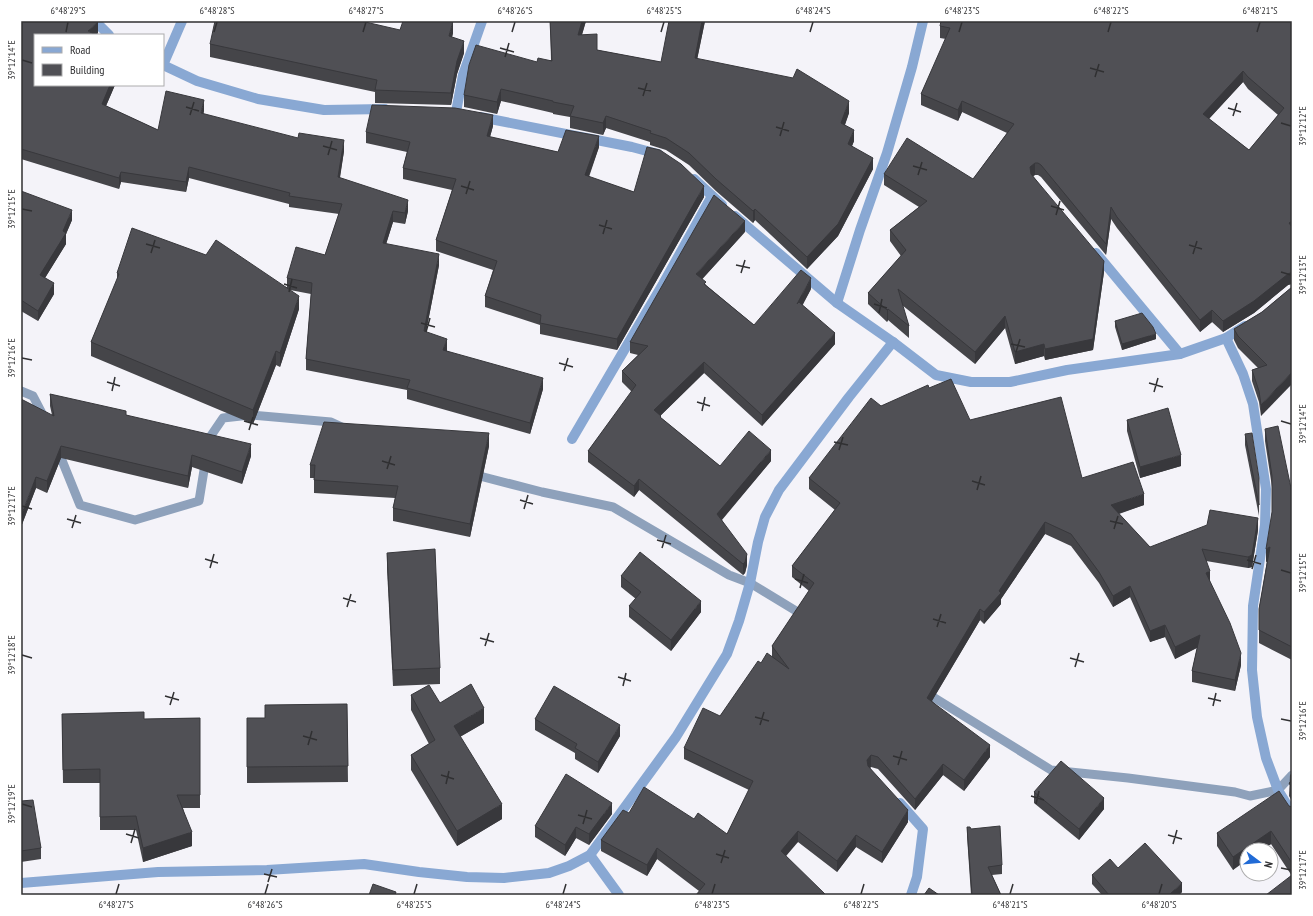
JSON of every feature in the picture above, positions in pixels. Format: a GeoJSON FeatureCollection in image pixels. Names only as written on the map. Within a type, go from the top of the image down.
{"type":"FeatureCollection","features":[{"type":"Feature","properties":{"kind":"street"},"geometry":{"type":"LineString","coordinates":[[95,21],[108,34]]}},
{"type":"Feature","properties":{"kind":"street"},"geometry":{"type":"LineString","coordinates":[[164,63],[182,21]]}},
{"type":"Feature","properties":{"kind":"street"},"geometry":{"type":"LineString","coordinates":[[482,21],[463,76],[459,113],[632,147],[663,155],[668,159]]}},
{"type":"Feature","properties":{"kind":"street"},"geometry":{"type":"LineString","coordinates":[[837,303],[860,230],[888,153],[923,21]]}},
{"type":"Feature","properties":{"kind":"street"},"geometry":{"type":"LineString","coordinates":[[164,65],[197,81],[258,99],[324,110],[397,110]]}},
{"type":"Feature","properties":{"kind":"street"},"geometry":{"type":"LineString","coordinates":[[685,170],[712,196],[837,303],[893,342],[936,375],[971,382],[1010,382],[1067,370],[1180,354],[1226,338],[1252,322]]}},
{"type":"Feature","properties":{"kind":"street"},"geometry":{"type":"LineString","coordinates":[[572,439],[663,284],[712,196]]}},
{"type":"Feature","properties":{"kind":"street"},"geometry":{"type":"LineString","coordinates":[[1091,247],[1180,354]]}},
{"type":"Feature","properties":{"kind":"street"},"geometry":{"type":"LineString","coordinates":[[1226,338],[1243,374],[1253,404],[1266,489],[1266,525],[1253,606],[1252,670],[1257,717],[1266,758],[1278,790],[1292,813]]}},
{"type":"Feature","properties":{"kind":"street"},"geometry":{"type":"LineString","coordinates":[[21,883],[158,872],[267,870],[364,864],[426,873],[467,877],[504,878],[549,873],[569,866],[590,855],[676,737],[727,654],[739,621],[750,583],[758,542],[765,517],[779,490],[849,397],[893,342]]}},
{"type":"Feature","properties":{"kind":"street"},"geometry":{"type":"LineString","coordinates":[[893,795],[922,829],[917,877],[911,895]]}},
{"type":"Feature","properties":{"kind":"street"},"geometry":{"type":"LineString","coordinates":[[590,855],[619,895]]}},
{"type":"Feature","properties":{"kind":"building"},"geometry":{"type":"Polygon","coordinates":[[[21,21],[98,22],[88,31],[94,34],[34,34],[34,86],[110,86],[102,104],[158,130],[166,91],[204,100],[201,113],[298,138],[299,133],[344,140],[338,177],[408,200],[405,213],[393,211],[383,243],[439,254],[424,331],[447,339],[443,350],[543,378],[530,423],[407,388],[410,380],[306,359],[312,283],[287,278],[296,247],[325,255],[342,204],[289,196],[290,193],[189,167],[186,182],[121,172],[119,178],[21,149],[21,21]]]}},
{"type":"Feature","properties":{"kind":"building"},"geometry":{"type":"Polygon","coordinates":[[[215,21],[361,21],[400,30],[403,21],[453,21],[449,36],[464,41],[457,61],[451,93],[375,90],[377,80],[210,44],[215,21]]]}},
{"type":"Feature","properties":{"kind":"building"},"geometry":{"type":"Polygon","coordinates":[[[550,21],[582,21],[578,35],[597,34],[597,50],[661,62],[669,21],[702,21],[695,58],[793,78],[797,69],[849,101],[841,123],[854,130],[848,144],[873,158],[838,224],[807,257],[755,209],[753,211],[716,179],[689,153],[666,138],[650,133],[651,131],[606,116],[603,123],[570,116],[574,106],[501,89],[497,102],[464,95],[469,65],[476,45],[537,62],[538,58],[552,61],[550,21]]]}},
{"type":"Feature","properties":{"kind":"building"},"geometry":{"type":"Polygon","coordinates":[[[941,21],[1292,21],[1292,221],[1289,223],[1292,227],[1292,272],[1254,301],[1223,321],[1212,310],[1200,320],[1117,217],[1111,207],[1106,244],[1041,165],[1035,163],[1030,167],[1031,174],[1104,261],[1093,339],[1045,349],[1044,344],[1015,352],[1005,316],[975,352],[898,289],[909,326],[888,309],[887,310],[868,293],[906,250],[890,230],[927,201],[884,174],[907,138],[973,179],[1014,124],[962,101],[958,110],[921,94],[950,28],[940,26],[941,21]],[[1243,71],[1203,114],[1249,150],[1284,108],[1243,71]]]}},
{"type":"Feature","properties":{"kind":"building"},"geometry":{"type":"Polygon","coordinates":[[[372,105],[455,108],[493,115],[487,136],[558,152],[566,130],[599,136],[585,175],[634,192],[647,147],[660,150],[681,164],[704,186],[617,339],[540,323],[541,315],[485,296],[497,261],[436,240],[456,179],[403,168],[410,142],[366,132],[372,105]]]}},
{"type":"Feature","properties":{"kind":"building"},"geometry":{"type":"Polygon","coordinates":[[[21,191],[72,210],[63,231],[66,233],[40,275],[54,283],[38,311],[21,300],[21,191]]]}},
{"type":"Feature","properties":{"kind":"building"},"geometry":{"type":"Polygon","coordinates":[[[714,195],[745,221],[696,274],[706,282],[704,284],[754,325],[801,270],[811,278],[797,304],[799,302],[835,333],[762,415],[704,362],[654,410],[661,416],[660,417],[720,466],[749,431],[771,450],[717,514],[747,554],[743,564],[639,479],[634,486],[588,451],[636,385],[622,371],[648,346],[630,342],[714,195]]]}},
{"type":"Feature","properties":{"kind":"building"},"geometry":{"type":"Polygon","coordinates":[[[132,228],[206,255],[216,240],[299,296],[280,353],[276,351],[253,410],[91,342],[119,274],[117,273],[132,228]]]}},
{"type":"Feature","properties":{"kind":"building"},"geometry":{"type":"Polygon","coordinates":[[[1292,287],[1292,372],[1261,405],[1259,391],[1252,370],[1267,365],[1238,336],[1234,329],[1262,312],[1292,287]]]}},
{"type":"Feature","properties":{"kind":"building"},"geometry":{"type":"Polygon","coordinates":[[[1142,313],[1153,327],[1156,334],[1122,344],[1115,321],[1142,313]]]}},
{"type":"Feature","properties":{"kind":"building"},"geometry":{"type":"Polygon","coordinates":[[[951,379],[970,420],[1061,397],[1082,478],[1133,462],[1144,494],[1111,505],[1150,547],[1207,525],[1210,510],[1258,518],[1252,555],[1248,557],[1202,549],[1210,571],[1206,573],[1230,623],[1241,653],[1235,680],[1192,671],[1200,635],[1175,647],[1165,625],[1150,631],[1130,586],[1113,596],[1099,572],[1071,534],[1045,522],[999,591],[1001,593],[984,612],[980,609],[927,698],[990,745],[964,780],[943,764],[915,799],[878,757],[871,755],[867,760],[868,766],[908,810],[882,852],[856,835],[837,861],[798,831],[781,851],[826,895],[696,895],[705,884],[657,848],[647,865],[601,840],[623,810],[629,813],[644,787],[694,819],[698,813],[727,834],[753,781],[684,748],[703,708],[720,716],[758,661],[761,663],[767,653],[789,669],[772,646],[814,583],[792,566],[840,503],[809,478],[871,398],[881,406],[928,385],[929,388],[951,379]]]}},
{"type":"Feature","properties":{"kind":"building"},"geometry":{"type":"Polygon","coordinates":[[[50,394],[126,411],[126,415],[251,444],[242,472],[192,455],[188,476],[61,446],[47,481],[36,477],[21,516],[21,399],[54,416],[50,394]]]}},
{"type":"Feature","properties":{"kind":"building"},"geometry":{"type":"Polygon","coordinates":[[[1168,408],[1181,455],[1140,467],[1127,420],[1168,408]]]}},
{"type":"Feature","properties":{"kind":"building"},"geometry":{"type":"Polygon","coordinates":[[[324,422],[489,433],[470,524],[393,508],[398,486],[314,480],[315,465],[310,465],[324,422]]]}},
{"type":"Feature","properties":{"kind":"building"},"geometry":{"type":"Polygon","coordinates":[[[1278,426],[1292,493],[1292,647],[1259,630],[1259,609],[1270,547],[1266,549],[1272,512],[1272,476],[1265,429],[1278,426]]]}},
{"type":"Feature","properties":{"kind":"building"},"geometry":{"type":"Polygon","coordinates":[[[1252,433],[1259,478],[1259,505],[1245,434],[1252,433]]]}},
{"type":"Feature","properties":{"kind":"building"},"geometry":{"type":"Polygon","coordinates":[[[435,549],[440,668],[393,670],[387,553],[435,549]]]}},
{"type":"Feature","properties":{"kind":"building"},"geometry":{"type":"Polygon","coordinates":[[[640,552],[701,601],[671,640],[629,606],[641,592],[621,576],[640,552]]]}},
{"type":"Feature","properties":{"kind":"building"},"geometry":{"type":"Polygon","coordinates":[[[471,684],[484,708],[454,726],[502,804],[457,831],[411,755],[435,740],[411,695],[429,685],[440,703],[471,684]]]}},
{"type":"Feature","properties":{"kind":"building"},"geometry":{"type":"Polygon","coordinates":[[[554,686],[620,725],[598,762],[575,748],[577,744],[535,719],[554,686]]]}},
{"type":"Feature","properties":{"kind":"building"},"geometry":{"type":"Polygon","coordinates":[[[347,704],[348,766],[247,767],[247,718],[265,718],[265,705],[347,704]]]}},
{"type":"Feature","properties":{"kind":"building"},"geometry":{"type":"Polygon","coordinates":[[[144,712],[144,719],[200,718],[200,795],[177,795],[192,832],[143,848],[136,816],[100,817],[100,769],[63,770],[62,714],[144,712]]]}},
{"type":"Feature","properties":{"kind":"building"},"geometry":{"type":"Polygon","coordinates":[[[1061,761],[1104,798],[1079,829],[1034,792],[1061,761]]]}},
{"type":"Feature","properties":{"kind":"building"},"geometry":{"type":"Polygon","coordinates":[[[566,774],[612,803],[589,834],[576,827],[565,845],[535,826],[566,774]]]}},
{"type":"Feature","properties":{"kind":"building"},"geometry":{"type":"Polygon","coordinates":[[[1292,781],[1292,788],[1289,783],[1292,781]]]}},
{"type":"Feature","properties":{"kind":"building"},"geometry":{"type":"Polygon","coordinates":[[[1279,791],[1289,806],[1292,807],[1292,863],[1271,831],[1255,842],[1239,842],[1239,853],[1233,857],[1217,833],[1279,791]]]}},
{"type":"Feature","properties":{"kind":"building"},"geometry":{"type":"Polygon","coordinates":[[[33,800],[41,848],[21,851],[21,801],[33,800]]]}},
{"type":"Feature","properties":{"kind":"building"},"geometry":{"type":"Polygon","coordinates":[[[1000,826],[1002,865],[988,867],[1001,895],[972,895],[967,827],[970,827],[971,829],[1000,826]]]}},
{"type":"Feature","properties":{"kind":"building"},"geometry":{"type":"Polygon","coordinates":[[[1145,843],[1182,883],[1169,895],[1109,895],[1092,875],[1110,859],[1118,868],[1145,843]]]}},
{"type":"Feature","properties":{"kind":"building"},"geometry":{"type":"Polygon","coordinates":[[[1292,875],[1292,895],[1266,895],[1292,875]]]}},
{"type":"Feature","properties":{"kind":"building"},"geometry":{"type":"Polygon","coordinates":[[[373,884],[396,892],[395,895],[369,895],[373,884]]]}},
{"type":"Feature","properties":{"kind":"building"},"geometry":{"type":"Polygon","coordinates":[[[929,888],[939,895],[924,895],[929,888]]]}},
{"type":"Feature","properties":{"kind":"waterway"},"geometry":{"type":"LineString","coordinates":[[21,391],[33,396],[45,419]]}},
{"type":"Feature","properties":{"kind":"waterway"},"geometry":{"type":"LineString","coordinates":[[207,446],[208,440],[223,418],[250,415],[331,422],[344,428]]}},
{"type":"Feature","properties":{"kind":"waterway"},"geometry":{"type":"LineString","coordinates":[[57,448],[80,505],[135,520],[199,501],[206,458]]}},
{"type":"Feature","properties":{"kind":"waterway"},"geometry":{"type":"LineString","coordinates":[[472,474],[542,492],[613,507],[729,575],[750,583],[806,617]]}},
{"type":"Feature","properties":{"kind":"waterway"},"geometry":{"type":"LineString","coordinates":[[925,692],[1051,770],[1128,778],[1235,792],[1250,796],[1278,790],[1292,775]]}}]}
